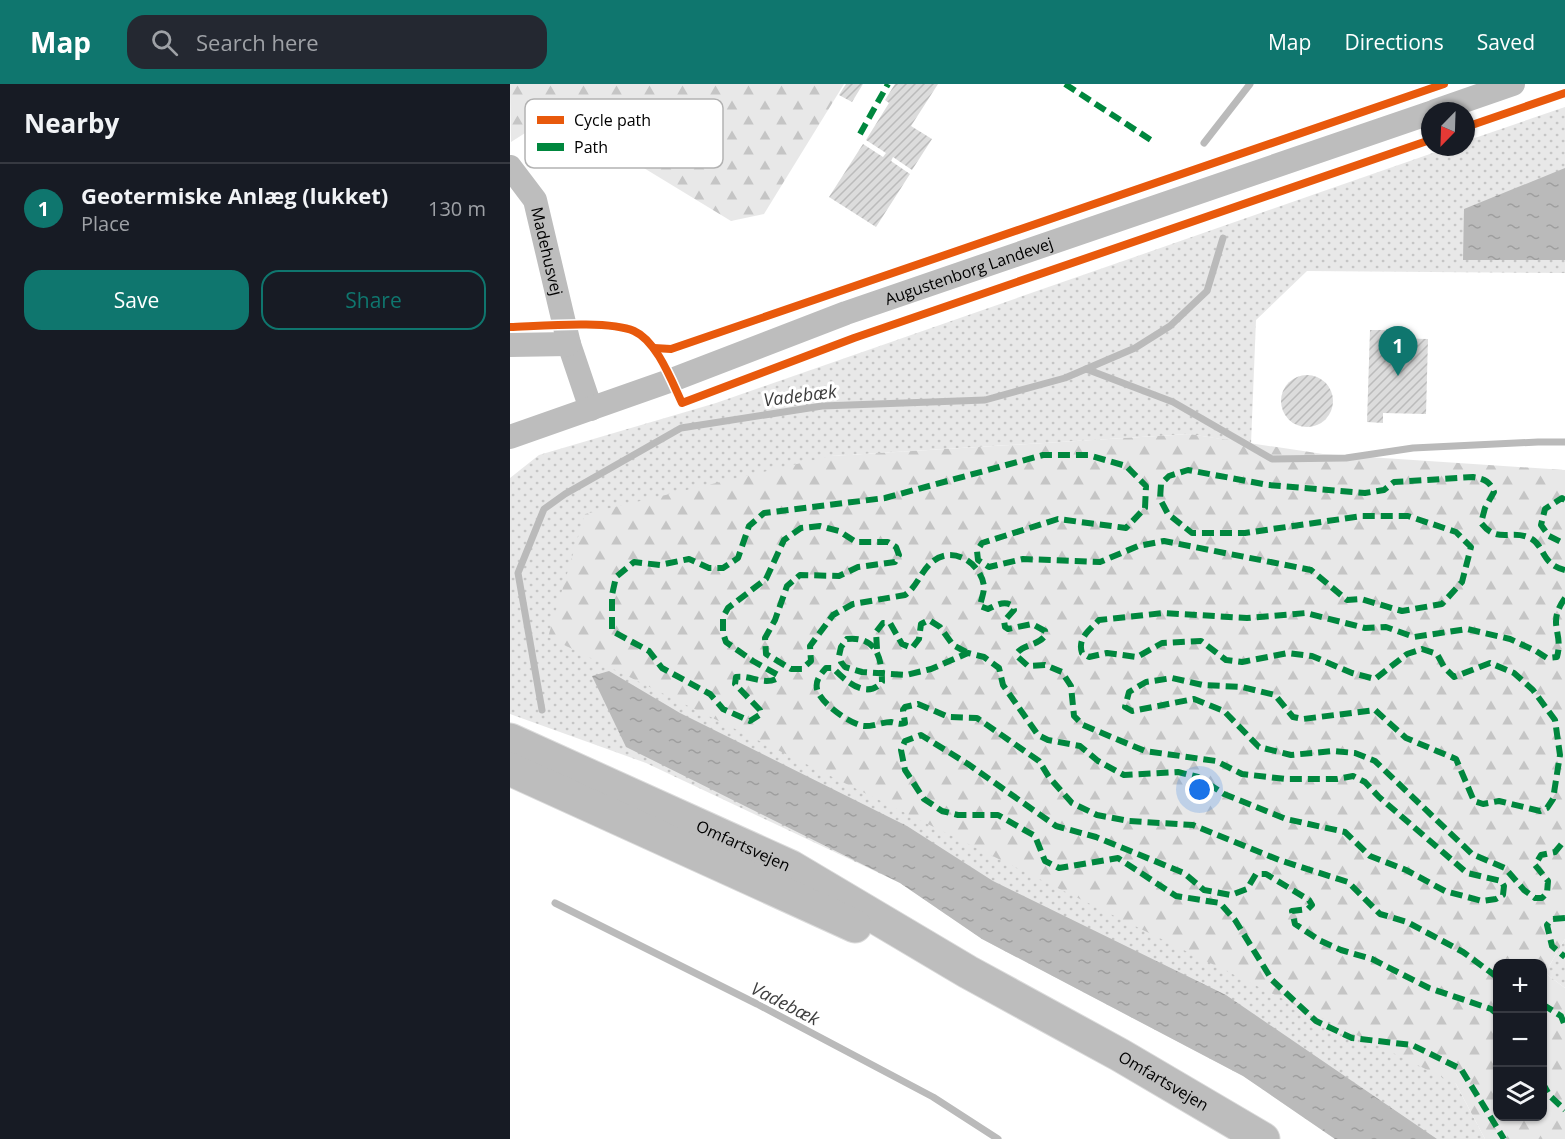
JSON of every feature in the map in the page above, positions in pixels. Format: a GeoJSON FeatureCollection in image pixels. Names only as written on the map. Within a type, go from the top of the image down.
{"type":"FeatureCollection","features":[{"type":"Feature","properties":{"kind":"highway","name":"Omfartsvejen"},"geometry":{"type":"LineString","coordinates":[[510,741],[790,867],[968,972],[1120,1055],[1263,1139]]}},
{"type":"Feature","properties":{"kind":"highway","name":"Omfartsvejen"},"geometry":{"type":"LineString","coordinates":[[510,769],[833,917],[968,972]]}},
{"type":"Feature","properties":{"kind":"street"},"geometry":{"type":"LineString","coordinates":[[1461,102],[1513,84]]}},
{"type":"Feature","properties":{"kind":"street","name":"Augustenborg Landevej"},"geometry":{"type":"LineString","coordinates":[[510,437],[672,380],[846,313],[1421,116]]}},
{"type":"Feature","properties":{"kind":"street","name":"Madehusvej"},"geometry":{"type":"LineString","coordinates":[[510,167],[535,200],[569,344],[591,409]]}},
{"type":"Feature","properties":{"kind":"street"},"geometry":{"type":"LineString","coordinates":[[510,345],[569,344]]}},
{"type":"Feature","properties":{"kind":"green space"},"geometry":{"type":"Polygon","coordinates":[[[510,84],[844,84],[764,214],[731,221],[644,168],[723,168],[723,99],[525,99],[525,133],[511,142],[510,84]]]}},
{"type":"Feature","properties":{"kind":"green space"},"geometry":{"type":"Polygon","coordinates":[[[1565,107],[1565,273],[1307,271],[1256,320],[1251,444],[1189,434],[831,456],[1456,1084],[1485,1139],[1335,1139],[1243,1076],[982,939],[900,883],[646,763],[510,714],[510,478],[539,455],[716,403],[1424,156],[1475,156],[1475,138],[1565,107]]]}},
{"type":"Feature","properties":{"kind":"green space"},"geometry":{"type":"Polygon","coordinates":[[[1189,434],[1323,454],[1565,470],[1565,939],[1547,970],[1547,959],[1493,959],[1493,1121],[1547,1121],[1547,974],[1565,988],[1565,1139],[1485,1139],[1456,1084],[548,637],[585,514],[831,456],[1189,434]]]}},
{"type":"Feature","properties":{"kind":"green space"},"geometry":{"type":"Polygon","coordinates":[[[1565,939],[1565,988],[1547,974],[1547,970],[1565,939]]]}},
{"type":"Feature","properties":{"kind":"water"},"geometry":{"type":"Polygon","coordinates":[[[1565,168],[1565,260],[1463,260],[1464,209],[1565,168]]]}},
{"type":"Feature","properties":{"kind":"water"},"geometry":{"type":"Polygon","coordinates":[[[609,671],[680,713],[907,826],[993,881],[1226,995],[1437,1139],[1335,1139],[1243,1076],[982,939],[900,883],[626,747],[592,676],[609,671]]]}},
{"type":"Feature","properties":{"kind":"building"},"geometry":{"type":"Polygon","coordinates":[[[846,84],[863,84],[852,102],[839,95],[846,84]]]}},
{"type":"Feature","properties":{"kind":"building"},"geometry":{"type":"Polygon","coordinates":[[[895,84],[938,84],[911,126],[932,139],[912,170],[893,157],[891,161],[910,174],[876,227],[829,197],[863,144],[883,157],[886,153],[866,140],[889,103],[885,100],[895,84]]]}},
{"type":"Feature","properties":{"kind":"building"},"geometry":{"type":"Polygon","coordinates":[[[1370,330],[1386,330],[1385,338],[1428,339],[1426,414],[1383,413],[1383,423],[1367,422],[1370,330]]]}},
{"type":"Feature","properties":{"kind":"building"},"geometry":{"type":"Polygon","coordinates":[[[1302,375],[1312,375],[1326,382],[1333,401],[1326,420],[1312,427],[1302,427],[1292,423],[1285,416],[1281,406],[1281,396],[1285,386],[1292,379],[1302,375]]]}},
{"type":"Feature","properties":{"kind":"waterway","name":"Vadebæk"},"geometry":{"type":"LineString","coordinates":[[1204,143],[1250,84]]}},
{"type":"Feature","properties":{"kind":"waterway","name":"Vadebæk"},"geometry":{"type":"LineString","coordinates":[[542,710],[518,573],[544,509],[565,494],[681,428],[822,406],[985,400],[1065,378],[1135,348],[1170,326],[1207,291],[1223,238]]}},
{"type":"Feature","properties":{"kind":"waterway"},"geometry":{"type":"LineString","coordinates":[[1086,369],[1173,402],[1272,459],[1346,458],[1413,448],[1565,442]]}},
{"type":"Feature","properties":{"kind":"waterway","name":"Vadebæk"},"geometry":{"type":"LineString","coordinates":[[555,903],[757,1004],[933,1097],[998,1139]]}},
{"type":"Feature","properties":{"kind":"marked path"},"geometry":{"type":"LineString","coordinates":[[860,134],[888,84]]}},
{"type":"Feature","properties":{"kind":"marked path"},"geometry":{"type":"LineString","coordinates":[[1065,84],[1154,142]]}},
{"type":"Feature","properties":{"kind":"marked path"},"geometry":{"type":"LineString","coordinates":[[882,673],[906,675],[931,669],[968,653],[984,657],[999,668],[1003,685],[1038,735],[1048,740],[1080,746],[1098,761],[1124,775],[1178,772],[1198,777],[1224,794],[1286,819],[1345,832],[1370,856],[1406,870],[1445,891],[1482,901],[1496,899],[1503,895],[1504,886],[1501,881],[1467,873],[1379,797],[1365,782],[1353,776],[1337,779],[1286,779],[1242,774],[1216,761],[1145,751],[1083,725],[1074,716],[1071,686],[1062,672],[1045,665],[1028,666],[1018,657],[1017,653],[1020,650],[1042,639],[1045,631],[1032,624],[1008,629],[1005,627],[1004,621],[1014,610],[1010,604],[1000,604],[988,609],[980,606],[984,589],[982,579],[972,564],[957,556],[940,557],[932,562],[905,595],[853,604],[833,615],[810,646],[811,661],[802,669],[791,669],[766,654],[765,638],[775,620],[787,586],[800,575],[839,576],[858,567],[895,562],[899,555],[896,547],[888,542],[856,542],[839,531],[820,526],[801,528],[784,540],[766,579],[728,608],[723,617],[723,633],[726,642],[778,675],[771,681],[736,677],[735,684],[760,710],[761,714],[750,721],[723,709],[710,694],[662,668],[649,651],[612,631],[612,595],[616,577],[634,562],[660,565],[689,559],[709,568],[723,568],[738,558],[749,526],[764,513],[885,498],[1043,455],[1088,455],[1126,466],[1146,486],[1145,508],[1126,528],[1058,519],[982,543],[977,551],[978,560],[989,567],[1023,559],[1100,562],[1138,546],[1164,541],[1311,570],[1347,600],[1361,599],[1402,611],[1442,604],[1462,582],[1471,547],[1456,532],[1408,516],[1362,516],[1245,533],[1192,533],[1168,514],[1160,499],[1161,484],[1169,476],[1188,470],[1268,485],[1365,493],[1384,490],[1394,482],[1473,477],[1486,481],[1494,492],[1485,508],[1481,523],[1499,535],[1530,538],[1549,561],[1565,570]]}},
{"type":"Feature","properties":{"kind":"marked path"},"geometry":{"type":"LineString","coordinates":[[1565,500],[1562,498],[1545,509],[1541,525],[1549,536],[1565,544]]}},
{"type":"Feature","properties":{"kind":"marked path"},"geometry":{"type":"LineString","coordinates":[[1565,598],[1559,607],[1556,622],[1559,641],[1557,657],[1547,658],[1510,639],[1467,629],[1414,637],[1386,627],[1365,628],[1306,613],[1247,618],[1164,613],[1099,620],[1081,643],[1082,653],[1089,657],[1107,653],[1137,657],[1162,643],[1201,641],[1226,660],[1242,662],[1288,653],[1312,656],[1352,673],[1375,679],[1407,654],[1422,649],[1437,654],[1444,667],[1454,677],[1490,663],[1514,673],[1533,690],[1555,720],[1560,755],[1553,799],[1547,808],[1540,811],[1499,801],[1483,804],[1474,801],[1456,759],[1406,738],[1375,710],[1303,719],[1293,717],[1275,695],[1242,687],[1203,685],[1172,678],[1146,682],[1129,692],[1125,707],[1132,711],[1194,699],[1224,711],[1259,747],[1291,755],[1333,751],[1355,753],[1375,761],[1472,854],[1505,868],[1524,890],[1535,898],[1542,898],[1547,893],[1548,881],[1535,865],[1541,855],[1555,852],[1565,840]]}},
{"type":"Feature","properties":{"kind":"marked path"},"geometry":{"type":"LineString","coordinates":[[877,649],[876,632],[883,623],[890,623],[902,644],[912,648],[919,639],[921,624],[929,620],[940,627],[953,645],[968,653]]}},
{"type":"Feature","properties":{"kind":"marked path"},"geometry":{"type":"LineString","coordinates":[[847,639],[865,641],[871,645],[879,657],[882,673],[862,672],[845,667],[839,656],[841,647],[847,639]]}},
{"type":"Feature","properties":{"kind":"marked path"},"geometry":{"type":"LineString","coordinates":[[882,673],[882,682],[876,687],[863,689],[850,683],[833,668],[826,668],[819,677],[817,689],[829,706],[843,717],[863,726],[888,722],[905,723],[903,710],[905,707],[918,704],[949,717],[977,718],[1039,761],[1049,777],[1072,803],[1097,815],[1129,821],[1193,825],[1279,860],[1348,882],[1380,914],[1407,922],[1463,952],[1493,974]]}},
{"type":"Feature","properties":{"kind":"marked path"},"geometry":{"type":"LineString","coordinates":[[1496,1013],[1491,1009],[1429,988],[1372,959],[1341,950],[1319,940],[1295,924],[1292,911],[1308,909],[1312,905],[1309,900],[1266,874],[1256,874],[1247,889],[1231,895],[1204,890],[1184,873],[1096,837],[1056,826],[968,764],[921,735],[905,741],[901,750],[905,770],[924,799],[942,811],[958,815],[998,815],[1035,836],[1045,861],[1059,868],[1118,858],[1176,896],[1220,903],[1235,920],[1272,980],[1316,1021],[1352,1038],[1412,1045],[1461,1069],[1504,1139]]}},
{"type":"Feature","properties":{"kind":"marked path"},"geometry":{"type":"LineString","coordinates":[[1565,918],[1552,919],[1547,925],[1552,946],[1565,957]]}},
{"type":"Feature","properties":{"kind":"marked path"},"geometry":{"type":"LineString","coordinates":[[1547,1007],[1561,1016],[1565,1026]]}},
{"type":"Feature","properties":{"kind":"marked path"},"geometry":{"type":"LineString","coordinates":[[1547,1091],[1565,1110]]}},
{"type":"Feature","properties":{"kind":"cycle path"},"geometry":{"type":"LineString","coordinates":[[654,348],[671,349],[1444,84]]}},
{"type":"Feature","properties":{"kind":"cycle path"},"geometry":{"type":"LineString","coordinates":[[1475,124],[1565,93]]}},
{"type":"Feature","properties":{"kind":"cycle path"},"geometry":{"type":"LineString","coordinates":[[510,327],[592,325],[634,331],[642,336],[657,353],[682,403],[854,338],[1421,143]]}},
{"type":"Feature","properties":{"kind":"place","name":"Geotermiske Anlæg (lukket)"},"geometry":{"type":"Point","coordinates":[1398,376]}}]}
